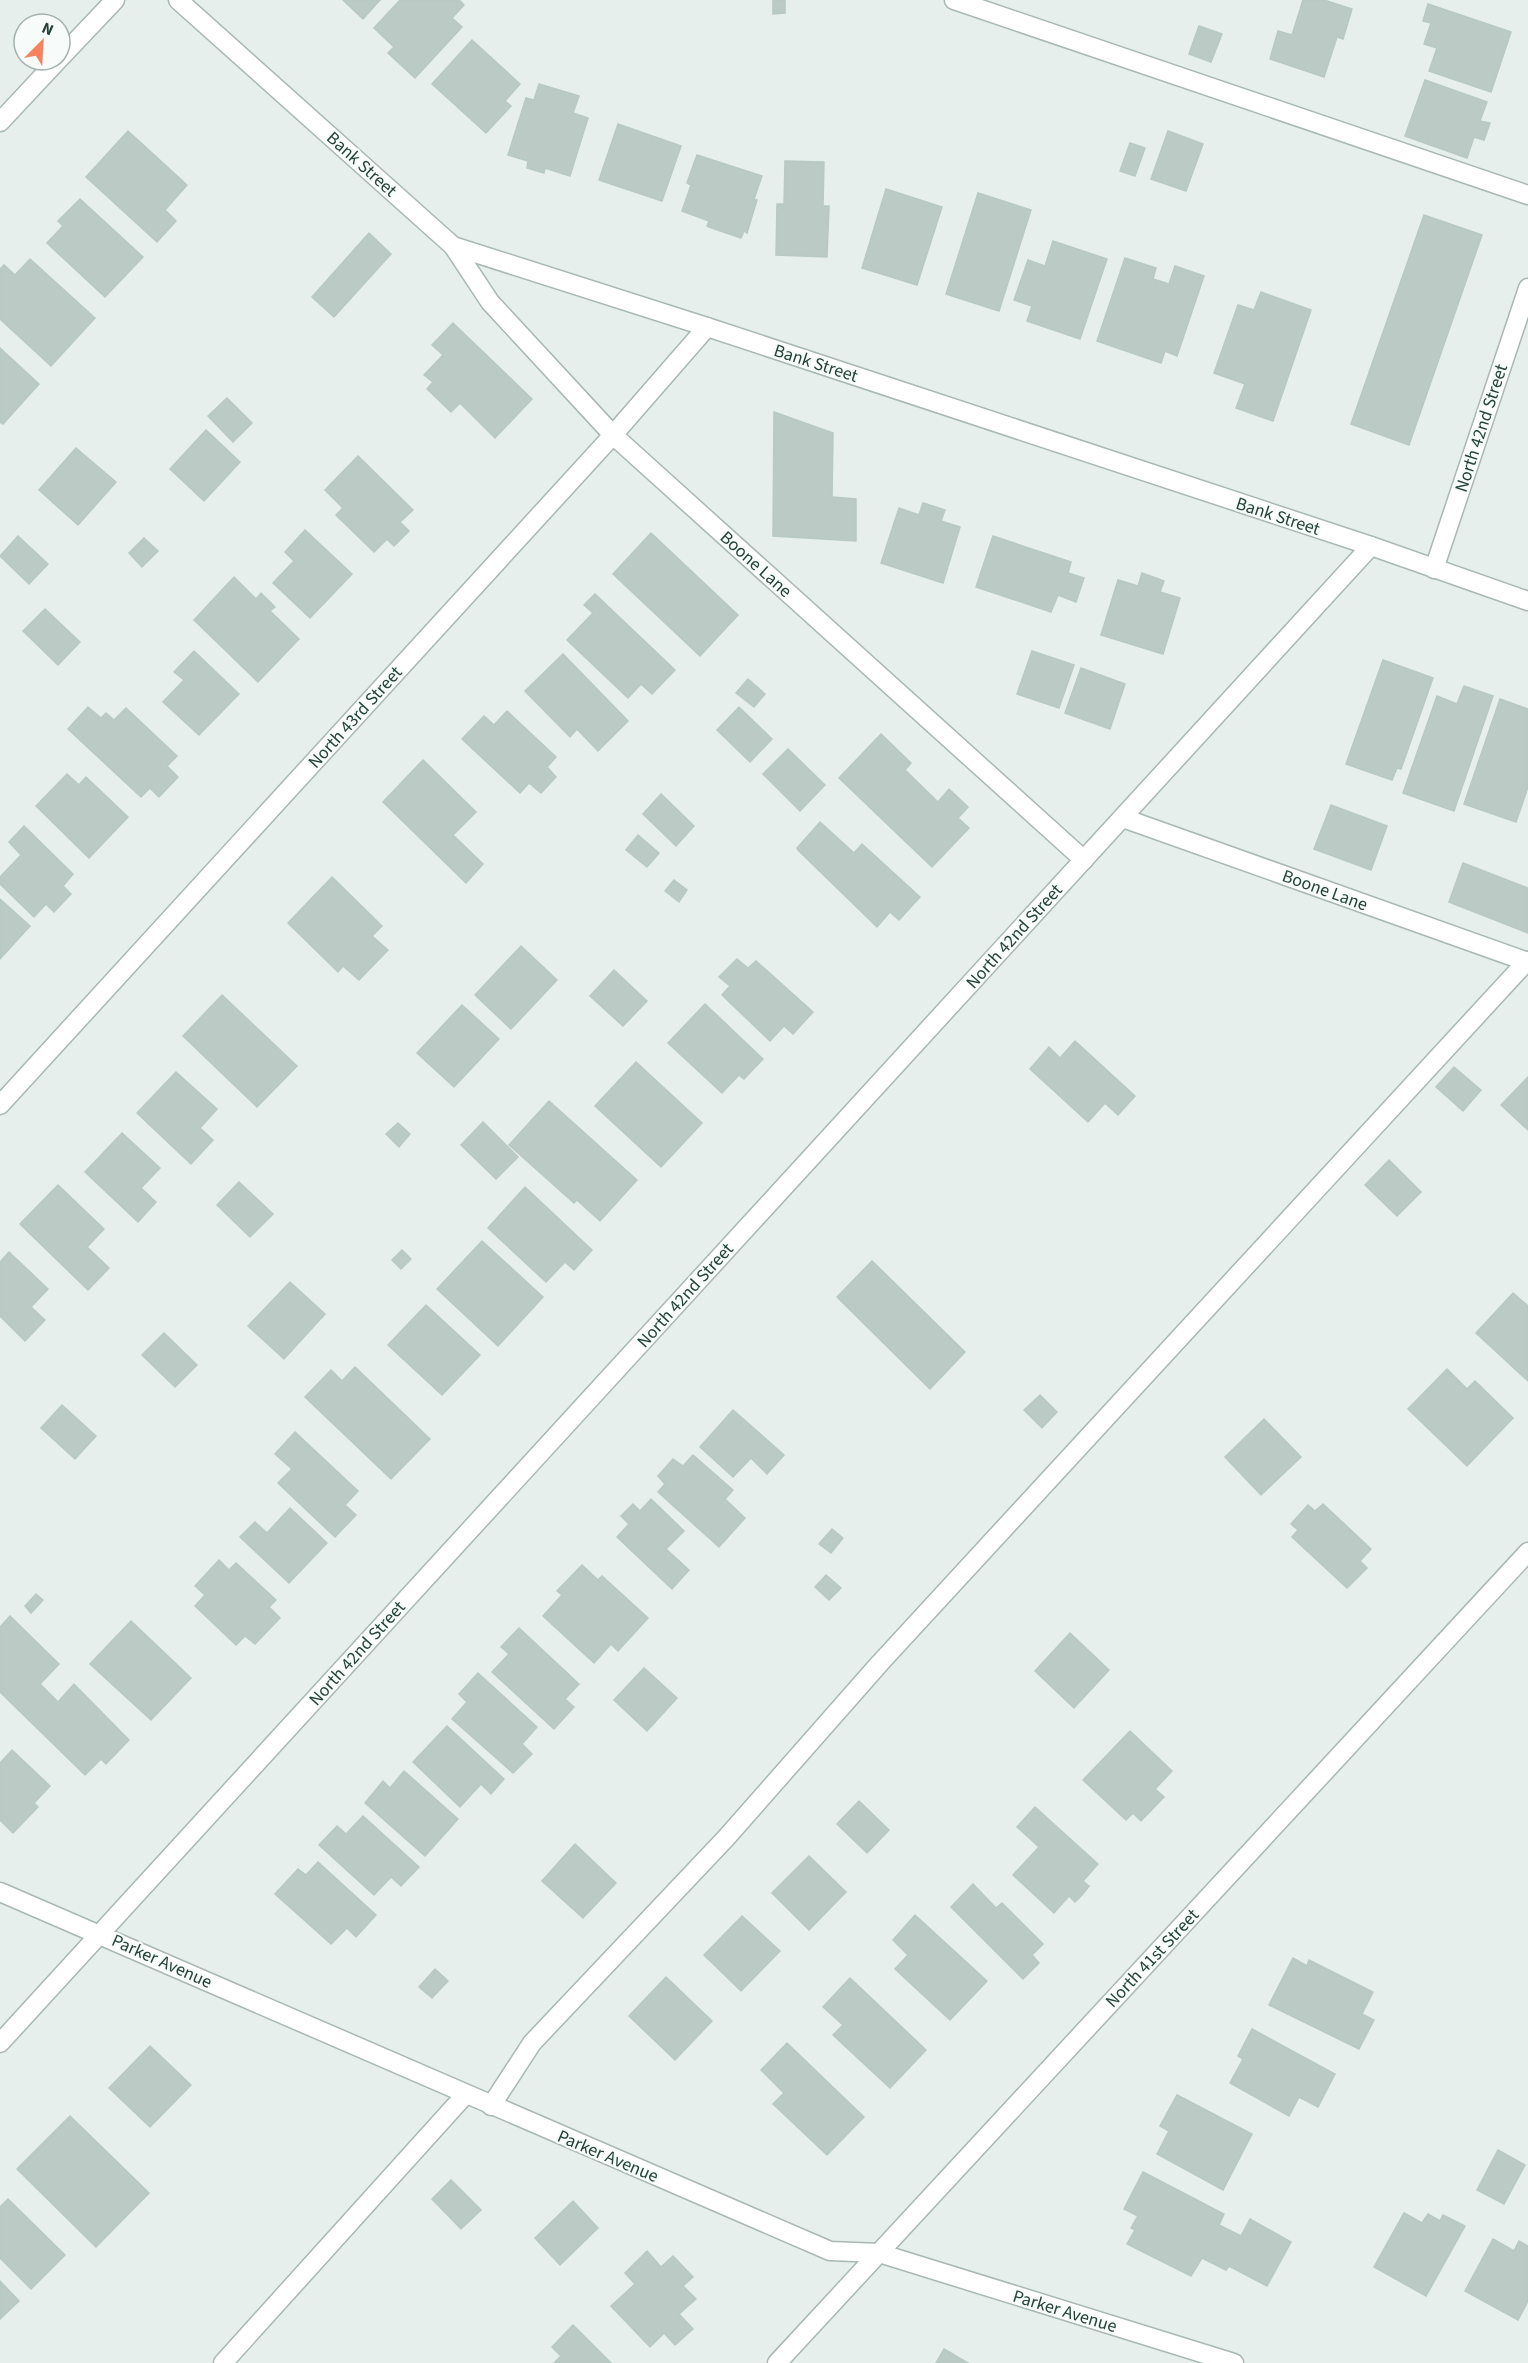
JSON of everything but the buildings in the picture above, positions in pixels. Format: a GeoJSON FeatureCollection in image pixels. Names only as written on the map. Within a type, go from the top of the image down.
{"type":"FeatureCollection","features":[{"type":"Feature","properties":{"kind":"street"},"geometry":{"type":"LineString","coordinates":[[72,45],[115,0]]}},
{"type":"Feature","properties":{"kind":"street","name":"Bank Street"},"geometry":{"type":"LineString","coordinates":[[178,0],[453,246],[707,327],[1371,546],[1528,601]]}},
{"type":"Feature","properties":{"kind":"street"},"geometry":{"type":"LineString","coordinates":[[954,0],[1528,195]]}},
{"type":"Feature","properties":{"kind":"street"},"geometry":{"type":"LineString","coordinates":[[0,122],[47,72]]}},
{"type":"Feature","properties":{"kind":"street","name":"Boone Lane"},"geometry":{"type":"LineString","coordinates":[[453,246],[490,302],[613,435],[1084,860]]}},
{"type":"Feature","properties":{"kind":"street","name":"North 42nd Street"},"geometry":{"type":"LineString","coordinates":[[1434,569],[1528,288]]}},
{"type":"Feature","properties":{"kind":"street","name":"North 43rd Street"},"geometry":{"type":"LineString","coordinates":[[0,1105],[613,435],[707,327]]}},
{"type":"Feature","properties":{"kind":"street","name":"North 42nd Street"},"geometry":{"type":"LineString","coordinates":[[0,2043],[1371,546]]}},
{"type":"Feature","properties":{"kind":"street","name":"Boone Lane"},"geometry":{"type":"LineString","coordinates":[[1123,818],[1527,962]]}},
{"type":"Feature","properties":{"kind":"street"},"geometry":{"type":"LineString","coordinates":[[491,2106],[532,2043],[726,1838],[880,1663],[1527,962]]}},
{"type":"Feature","properties":{"kind":"street","name":"North 41st Street"},"geometry":{"type":"LineString","coordinates":[[777,2363],[1528,1552]]}},
{"type":"Feature","properties":{"kind":"street","name":"Parker Avenue"},"geometry":{"type":"LineString","coordinates":[[0,1892],[830,2251],[879,2253],[1234,2363]]}},
{"type":"Feature","properties":{"kind":"street"},"geometry":{"type":"LineString","coordinates":[[223,2363],[465,2095]]}}]}
